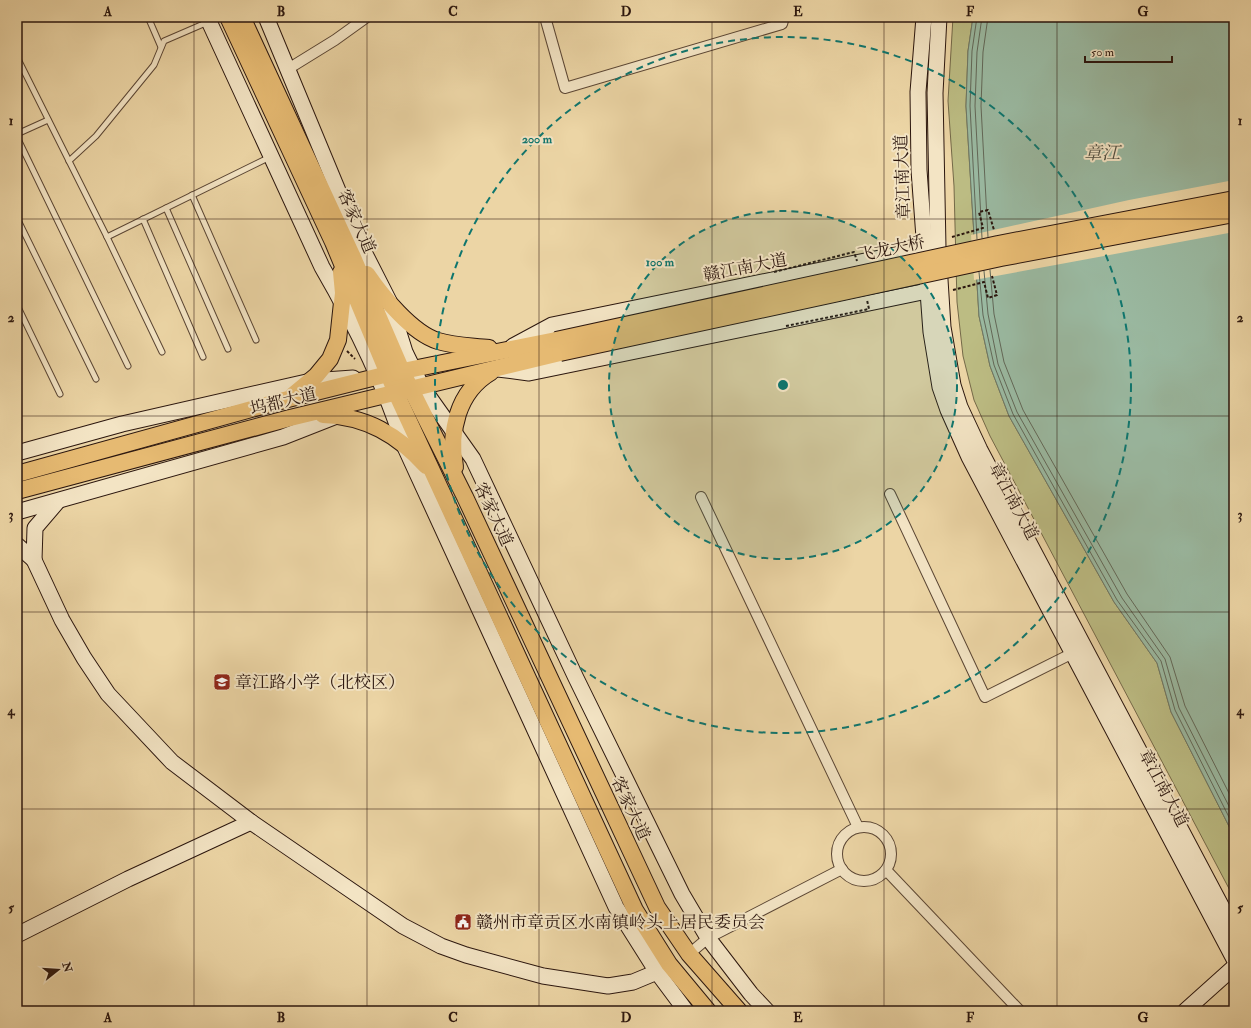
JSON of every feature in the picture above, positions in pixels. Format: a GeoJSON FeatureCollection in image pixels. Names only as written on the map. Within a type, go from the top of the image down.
{"type":"FeatureCollection","features":[{"type":"Feature","properties":{"kind":"main road","name":"客家大道"},"geometry":{"type":"LineString","coordinates":[[228,17],[333,242],[372,332],[392,373],[417,388],[465,497],[657,907],[689,954],[739,1011]]}},
{"type":"Feature","properties":{"kind":"main road","name":"客家大道"},"geometry":{"type":"LineString","coordinates":[[242,17],[352,255],[392,373],[390,395],[441,488],[663,968],[708,1011]]}},
{"type":"Feature","properties":{"kind":"main road","name":"飞龙大桥"},"geometry":{"type":"LineString","coordinates":[[558,346],[998,244],[1234,199]]}},
{"type":"Feature","properties":{"kind":"main road","name":"飞龙大桥"},"geometry":{"type":"LineString","coordinates":[[558,346],[1001,258],[1234,214]]}},
{"type":"Feature","properties":{"kind":"main road"},"geometry":{"type":"LineString","coordinates":[[284,400],[311,381],[330,359],[338,340],[342,301],[340,267],[333,242]]}},
{"type":"Feature","properties":{"kind":"main road"},"geometry":{"type":"LineString","coordinates":[[352,255],[389,301],[413,325],[436,340],[447,344],[507,349]]}},
{"type":"Feature","properties":{"kind":"main road","name":"坞都大道"},"geometry":{"type":"LineString","coordinates":[[17,474],[284,400],[392,373],[507,349],[558,346]]}},
{"type":"Feature","properties":{"kind":"main road","name":"坞都大道"},"geometry":{"type":"LineString","coordinates":[[17,491],[290,418],[497,369],[558,346]]}},
{"type":"Feature","properties":{"kind":"main road"},"geometry":{"type":"LineString","coordinates":[[465,497],[457,478],[453,458],[453,430],[455,417],[466,396],[479,382],[497,369]]}},
{"type":"Feature","properties":{"kind":"main road"},"geometry":{"type":"LineString","coordinates":[[290,418],[318,415],[336,416],[370,423],[404,445],[430,471],[441,488]]}},
{"type":"Feature","properties":{"kind":"street"},"geometry":{"type":"LineString","coordinates":[[266,17],[361,246],[389,301],[405,352],[392,373]]}},
{"type":"Feature","properties":{"kind":"street"},"geometry":{"type":"LineString","coordinates":[[288,69],[335,40],[367,17]]}},
{"type":"Feature","properties":{"kind":"street"},"geometry":{"type":"LineString","coordinates":[[545,17],[565,88],[782,24],[782,18]]}},
{"type":"Feature","properties":{"kind":"street","name":"章江南大道"},"geometry":{"type":"LineString","coordinates":[[924,17],[918,92],[919,170],[927,291],[935,363],[948,410],[969,457],[1073,653],[1148,800],[1234,959]]}},
{"type":"Feature","properties":{"kind":"street","name":"章江南大道"},"geometry":{"type":"LineString","coordinates":[[939,17],[935,93],[938,248],[944,327],[953,385],[960,407],[980,450],[1234,930]]}},
{"type":"Feature","properties":{"kind":"street"},"geometry":{"type":"LineString","coordinates":[[208,19],[322,267],[342,301],[392,373]]}},
{"type":"Feature","properties":{"kind":"street","name":"赣江南大道"},"geometry":{"type":"LineString","coordinates":[[507,349],[552,325],[924,250]]}},
{"type":"Feature","properties":{"kind":"street"},"geometry":{"type":"LineString","coordinates":[[497,369],[529,373],[927,291]]}},
{"type":"Feature","properties":{"kind":"street"},"geometry":{"type":"LineString","coordinates":[[17,453],[122,424],[311,381],[392,373]]}},
{"type":"Feature","properties":{"kind":"street"},"geometry":{"type":"LineString","coordinates":[[417,388],[433,404],[473,459],[586,699],[682,894],[708,938],[751,994],[767,1011]]}},
{"type":"Feature","properties":{"kind":"street"},"geometry":{"type":"LineString","coordinates":[[17,512],[283,437],[390,395],[404,445],[616,907],[663,968],[686,1011]]}},
{"type":"Feature","properties":{"kind":"street"},"geometry":{"type":"LineString","coordinates":[[890,494],[985,697],[1073,653]]}},
{"type":"Feature","properties":{"kind":"street"},"geometry":{"type":"LineString","coordinates":[[701,497],[858,827]]}},
{"type":"Feature","properties":{"kind":"street"},"geometry":{"type":"LineString","coordinates":[[34,560],[35,528],[58,501]]}},
{"type":"Feature","properties":{"kind":"street"},"geometry":{"type":"LineString","coordinates":[[17,545],[34,560],[62,620],[84,658],[108,694],[172,762],[251,822],[403,926],[441,946],[466,956],[543,976],[608,986],[633,982],[663,968]]}},
{"type":"Feature","properties":{"kind":"street"},"geometry":{"type":"LineString","coordinates":[[17,935],[128,879],[251,822]]}},
{"type":"Feature","properties":{"kind":"street"},"geometry":{"type":"LineString","coordinates":[[858,827],[872,828],[879,831],[888,842],[891,856],[886,870],[875,879],[862,881],[848,876],[842,869],[837,859],[838,846],[845,834],[858,827]]}},
{"type":"Feature","properties":{"kind":"street"},"geometry":{"type":"LineString","coordinates":[[689,954],[708,938],[842,869]]}},
{"type":"Feature","properties":{"kind":"street"},"geometry":{"type":"LineString","coordinates":[[886,870],[1020,1011]]}},
{"type":"Feature","properties":{"kind":"street"},"geometry":{"type":"LineString","coordinates":[[1185,1011],[1234,967]]}},
{"type":"Feature","properties":{"kind":"lane"},"geometry":{"type":"LineString","coordinates":[[148,17],[161,48]]}},
{"type":"Feature","properties":{"kind":"lane"},"geometry":{"type":"LineString","coordinates":[[69,161],[96,136],[154,65],[164,41],[208,19]]}},
{"type":"Feature","properties":{"kind":"lane"},"geometry":{"type":"LineString","coordinates":[[17,57],[107,236],[162,352]]}},
{"type":"Feature","properties":{"kind":"lane"},"geometry":{"type":"LineString","coordinates":[[48,120],[17,136],[128,366]]}},
{"type":"Feature","properties":{"kind":"lane"},"geometry":{"type":"LineString","coordinates":[[107,236],[271,157]]}},
{"type":"Feature","properties":{"kind":"lane"},"geometry":{"type":"LineString","coordinates":[[192,196],[256,340]]}},
{"type":"Feature","properties":{"kind":"lane"},"geometry":{"type":"LineString","coordinates":[[166,208],[228,350]]}},
{"type":"Feature","properties":{"kind":"lane"},"geometry":{"type":"LineString","coordinates":[[17,218],[96,379]]}},
{"type":"Feature","properties":{"kind":"lane"},"geometry":{"type":"LineString","coordinates":[[143,219],[204,357]]}},
{"type":"Feature","properties":{"kind":"lane"},"geometry":{"type":"LineString","coordinates":[[17,305],[60,394]]}},
{"type":"Feature","properties":{"kind":"path"},"geometry":{"type":"LineString","coordinates":[[951,230],[952,237],[983,228],[979,212],[988,210],[994,230]]}},
{"type":"Feature","properties":{"kind":"path"},"geometry":{"type":"LineString","coordinates":[[952,290],[984,282],[988,298],[997,295],[992,276]]}},
{"type":"Feature","properties":{"kind":"path"},"geometry":{"type":"LineString","coordinates":[[951,294],[952,283]]}},
{"type":"Feature","properties":{"kind":"green space"},"geometry":{"type":"Polygon","coordinates":[[[953,17],[973,17],[968,51],[966,106],[979,316],[990,366],[1009,416],[1114,602],[1157,663],[1171,712],[1234,836],[1234,898],[990,436],[974,400],[963,356],[957,302],[954,186],[948,101],[953,17]]]}},
{"type":"Feature","properties":{"kind":"water","name":"章江"},"geometry":{"type":"Polygon","coordinates":[[[973,17],[1234,17],[1234,836],[1171,712],[1157,663],[1114,602],[1009,416],[990,366],[979,316],[966,106],[968,51],[973,17]]]}},
{"type":"Feature","properties":{"kind":"pier"},"geometry":{"type":"Polygon","coordinates":[[[1234,180],[1234,232],[974,280],[971,235],[1129,200],[1234,180]]]}},
{"type":"Feature","properties":{"kind":"place","name":"章江路小学（北校区）"},"geometry":{"type":"Point","coordinates":[222,682]}},
{"type":"Feature","properties":{"kind":"place","name":"赣州市章贡区水南镇岭头上居民委员会"},"geometry":{"type":"Point","coordinates":[463,922]}}]}
